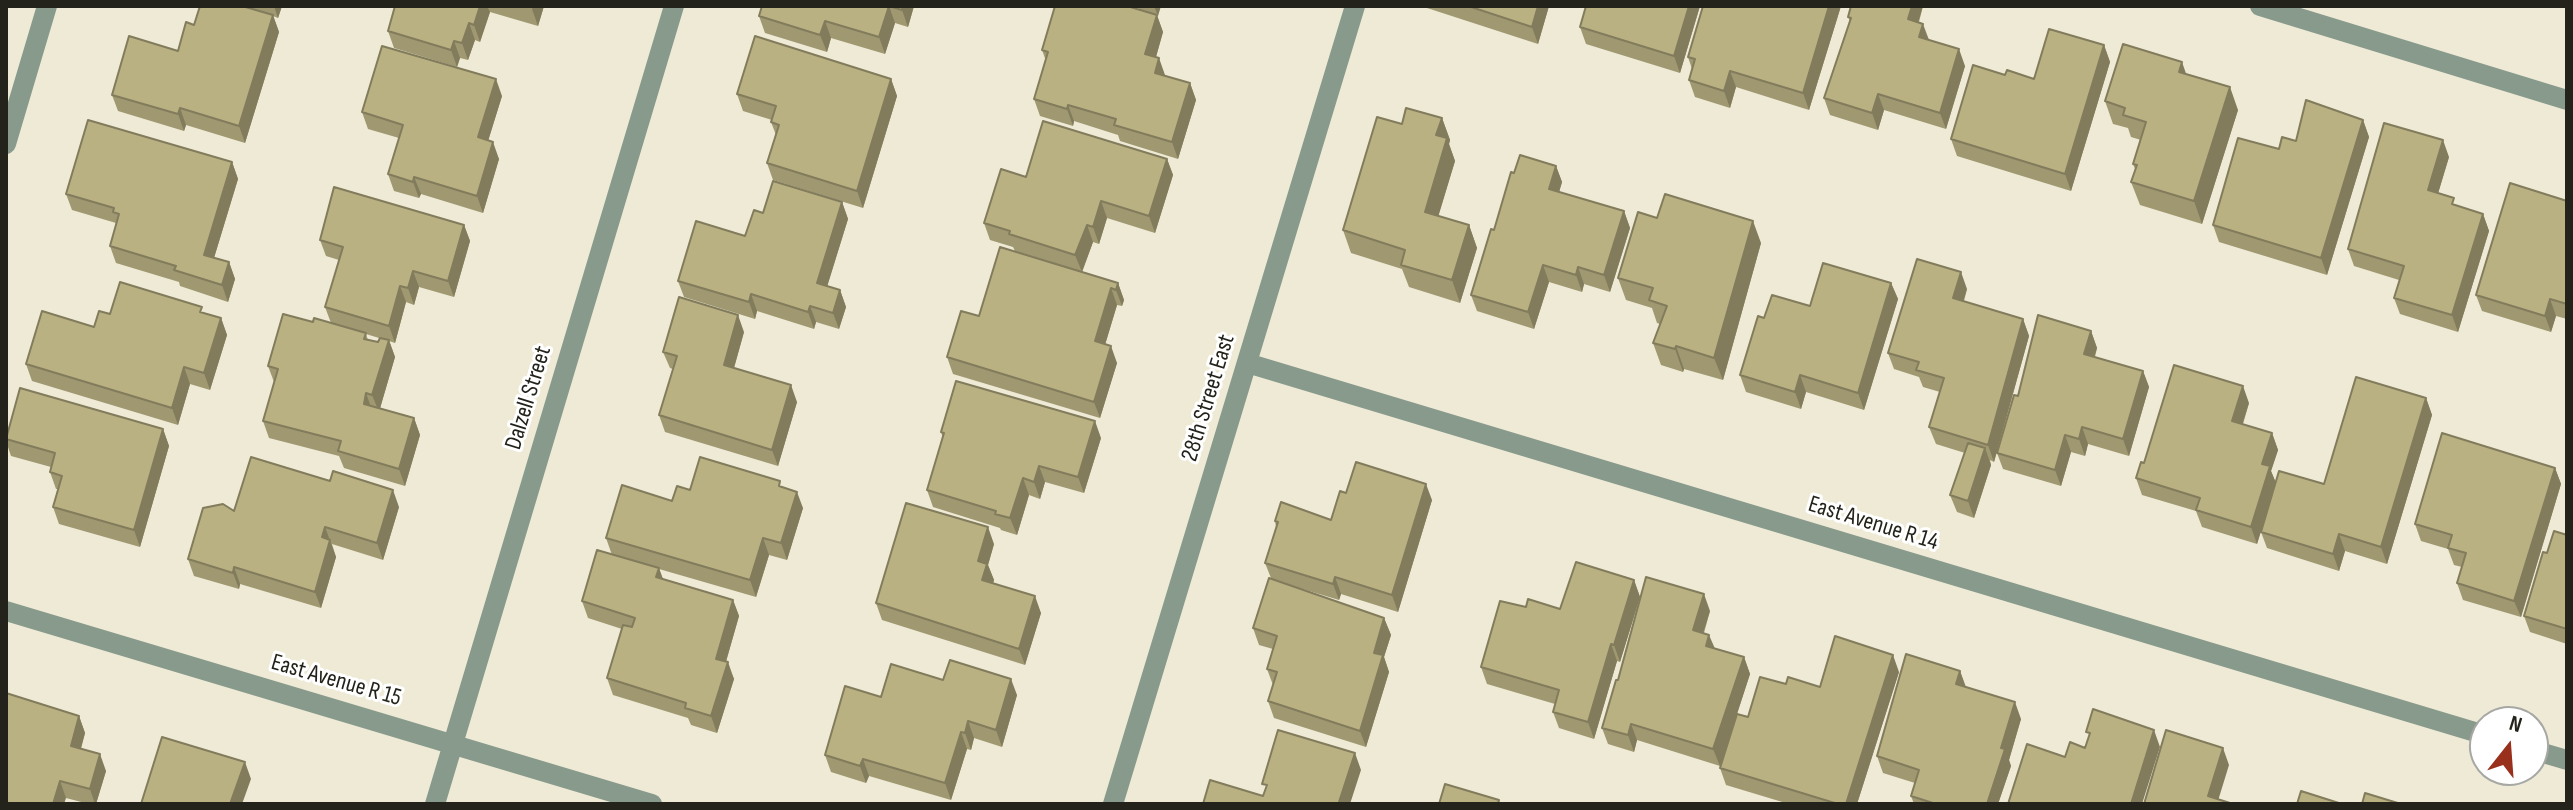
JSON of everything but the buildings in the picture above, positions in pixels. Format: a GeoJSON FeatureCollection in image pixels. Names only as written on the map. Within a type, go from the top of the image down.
{"type":"FeatureCollection","features":[{"type":"Feature","properties":{"kind":"street"},"geometry":{"type":"LineString","coordinates":[[6,144],[47,6]]}},
{"type":"Feature","properties":{"kind":"street","name":"Dalzell Street"},"geometry":{"type":"LineString","coordinates":[[435,804],[674,6]]}},
{"type":"Feature","properties":{"kind":"street","name":"28th Street East"},"geometry":{"type":"LineString","coordinates":[[1113,804],[1355,6]]}},
{"type":"Feature","properties":{"kind":"street"},"geometry":{"type":"LineString","coordinates":[[2260,6],[2567,100]]}},
{"type":"Feature","properties":{"kind":"street","name":"East Avenue R 14"},"geometry":{"type":"LineString","coordinates":[[1247,363],[2469,730]]}},
{"type":"Feature","properties":{"kind":"street","name":"East Avenue R 15"},"geometry":{"type":"LineString","coordinates":[[6,611],[652,804]]}}]}
